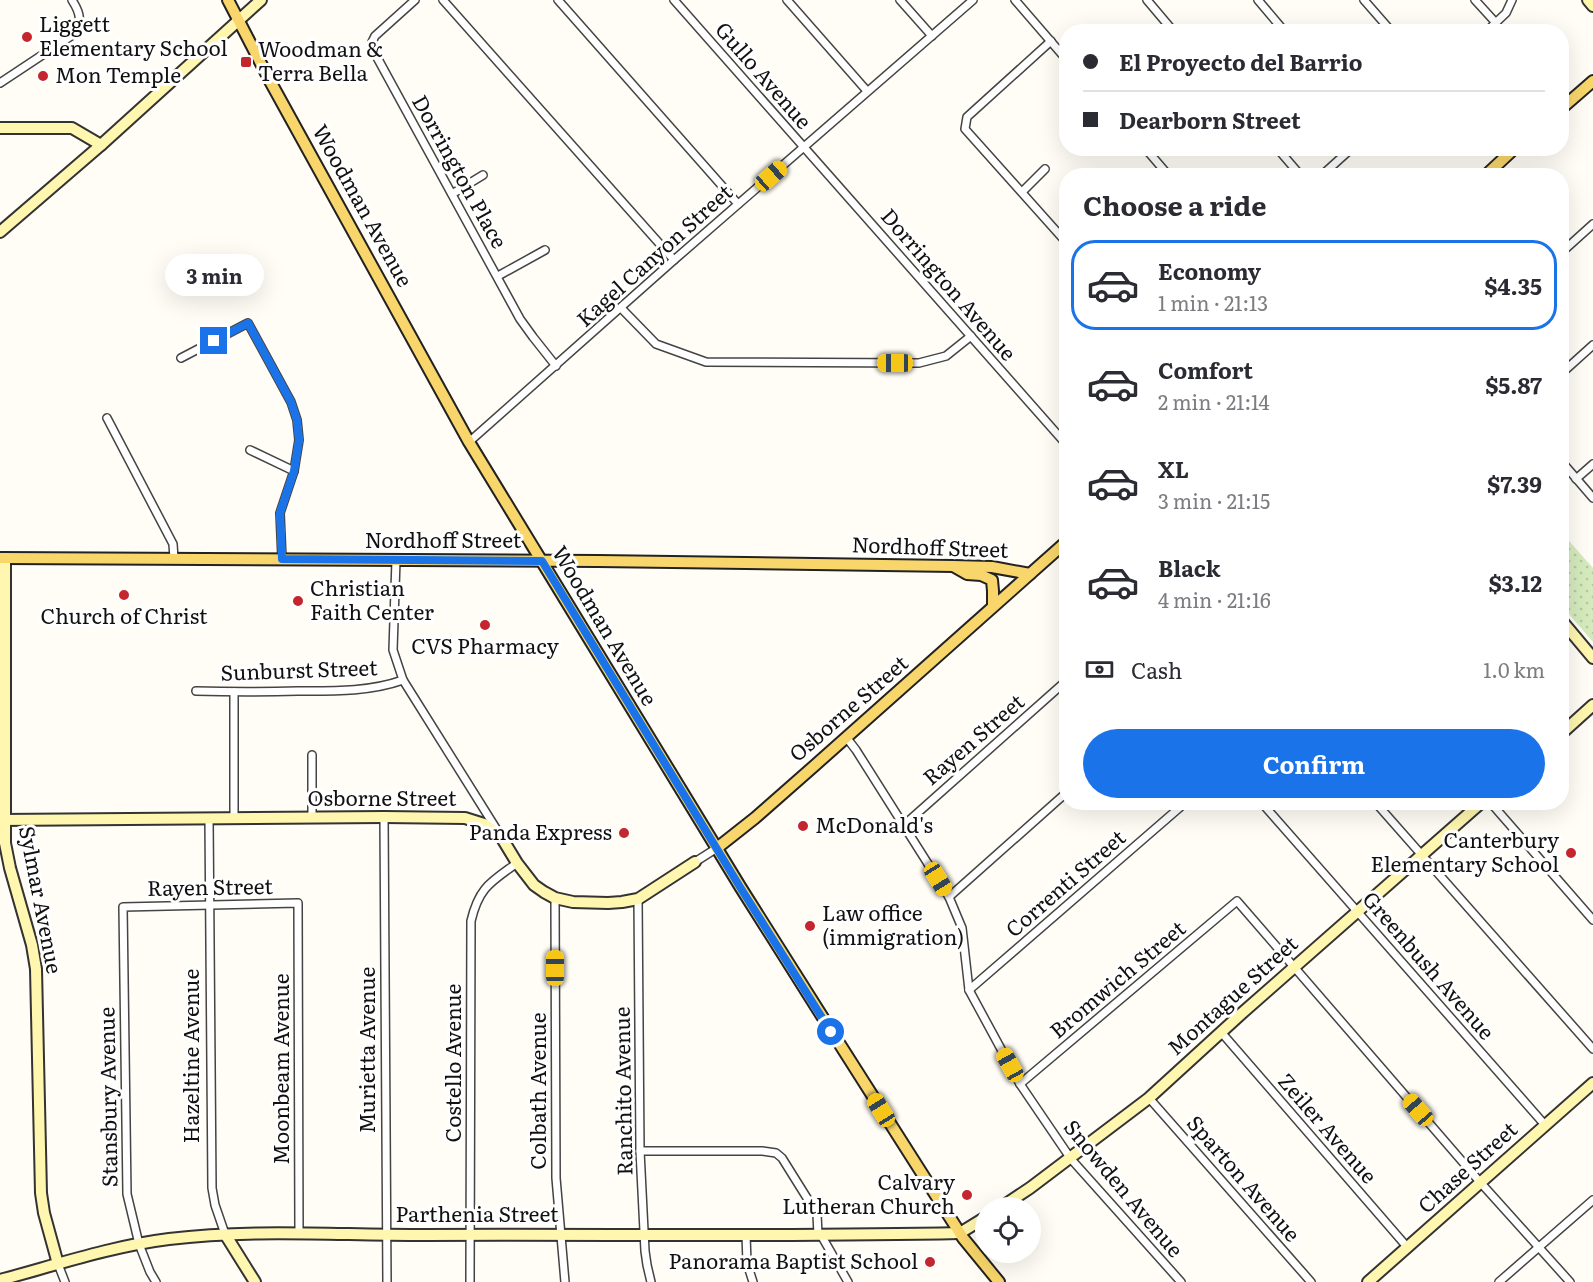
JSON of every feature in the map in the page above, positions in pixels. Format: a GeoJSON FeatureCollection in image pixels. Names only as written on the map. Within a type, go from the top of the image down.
{"type":"FeatureCollection","features":[{"type":"Feature","properties":{"kind":"main road","name":"Woodman Avenue"},"geometry":{"type":"LineString","coordinates":[[228,0],[270,81],[469,442],[766,929],[960,1233],[999,1282]]}},
{"type":"Feature","properties":{"kind":"main road"},"geometry":{"type":"LineString","coordinates":[[1569,102],[1593,81]]}},
{"type":"Feature","properties":{"kind":"main road"},"geometry":{"type":"LineString","coordinates":[[1494,168],[1506,156]]}},
{"type":"Feature","properties":{"kind":"main road","name":"Osborne Street"},"geometry":{"type":"LineString","coordinates":[[717,848],[755,818],[1059,548]]}},
{"type":"Feature","properties":{"kind":"main road","name":"Nordhoff Street"},"geometry":{"type":"LineString","coordinates":[[3,558],[953,566],[992,567],[1030,574]]}},
{"type":"Feature","properties":{"kind":"main road"},"geometry":{"type":"LineString","coordinates":[[953,566],[967,574],[981,575],[992,580],[993,606]]}},
{"type":"Feature","properties":{"kind":"street"},"geometry":{"type":"LineString","coordinates":[[0,83],[71,36],[77,29],[80,18],[72,0]]}},
{"type":"Feature","properties":{"kind":"street"},"geometry":{"type":"LineString","coordinates":[[0,232],[101,145],[261,0]]}},
{"type":"Feature","properties":{"kind":"street","name":"Dorrington Place"},"geometry":{"type":"LineString","coordinates":[[416,0],[375,36],[372,42],[374,50],[526,328],[556,366]]}},
{"type":"Feature","properties":{"kind":"street"},"geometry":{"type":"LineString","coordinates":[[443,0],[674,260]]}},
{"type":"Feature","properties":{"kind":"street"},"geometry":{"type":"LineString","coordinates":[[558,0],[738,204]]}},
{"type":"Feature","properties":{"kind":"street","name":"Gullo Avenue"},"geometry":{"type":"LineString","coordinates":[[674,0],[804,147]]}},
{"type":"Feature","properties":{"kind":"street"},"geometry":{"type":"LineString","coordinates":[[787,0],[867,91]]}},
{"type":"Feature","properties":{"kind":"street"},"geometry":{"type":"LineString","coordinates":[[900,0],[932,36]]}},
{"type":"Feature","properties":{"kind":"street","name":"Kagel Canyon Street"},"geometry":{"type":"LineString","coordinates":[[469,442],[973,0]]}},
{"type":"Feature","properties":{"kind":"street"},"geometry":{"type":"LineString","coordinates":[[1015,0],[1059,51]]}},
{"type":"Feature","properties":{"kind":"street"},"geometry":{"type":"LineString","coordinates":[[1146,0],[1167,24]]}},
{"type":"Feature","properties":{"kind":"street"},"geometry":{"type":"LineString","coordinates":[[1258,0],[1278,24]]}},
{"type":"Feature","properties":{"kind":"street"},"geometry":{"type":"LineString","coordinates":[[1364,0],[1385,24]]}},
{"type":"Feature","properties":{"kind":"street"},"geometry":{"type":"LineString","coordinates":[[1475,0],[1496,23],[1506,13],[1512,0]]}},
{"type":"Feature","properties":{"kind":"street"},"geometry":{"type":"LineString","coordinates":[[1588,0],[1593,6]]}},
{"type":"Feature","properties":{"kind":"street"},"geometry":{"type":"LineString","coordinates":[[1051,41],[967,117],[965,129],[1059,234]]}},
{"type":"Feature","properties":{"kind":"street"},"geometry":{"type":"LineString","coordinates":[[0,128],[72,128],[101,145]]}},
{"type":"Feature","properties":{"kind":"street","name":"Dorrington Avenue"},"geometry":{"type":"LineString","coordinates":[[804,147],[1059,436]]}},
{"type":"Feature","properties":{"kind":"street"},"geometry":{"type":"LineString","coordinates":[[1152,156],[1162,168]]}},
{"type":"Feature","properties":{"kind":"street"},"geometry":{"type":"LineString","coordinates":[[1284,156],[1294,168]]}},
{"type":"Feature","properties":{"kind":"street"},"geometry":{"type":"LineString","coordinates":[[1330,168],[1344,156]]}},
{"type":"Feature","properties":{"kind":"street"},"geometry":{"type":"LineString","coordinates":[[1022,192],[1045,169]]}},
{"type":"Feature","properties":{"kind":"street"},"geometry":{"type":"LineString","coordinates":[[452,194],[483,175]]}},
{"type":"Feature","properties":{"kind":"street"},"geometry":{"type":"LineString","coordinates":[[1569,246],[1593,224]]}},
{"type":"Feature","properties":{"kind":"street"},"geometry":{"type":"LineString","coordinates":[[498,276],[546,250]]}},
{"type":"Feature","properties":{"kind":"street"},"geometry":{"type":"LineString","coordinates":[[621,308],[656,344],[706,362],[919,363],[946,356],[971,336]]}},
{"type":"Feature","properties":{"kind":"street"},"geometry":{"type":"LineString","coordinates":[[181,358],[248,323],[291,402],[297,420],[299,440],[294,471],[280,513],[282,559]]}},
{"type":"Feature","properties":{"kind":"street"},"geometry":{"type":"LineString","coordinates":[[1569,367],[1593,345]]}},
{"type":"Feature","properties":{"kind":"street"},"geometry":{"type":"LineString","coordinates":[[107,418],[173,544],[174,559]]}},
{"type":"Feature","properties":{"kind":"street"},"geometry":{"type":"LineString","coordinates":[[250,450],[294,471]]}},
{"type":"Feature","properties":{"kind":"street"},"geometry":{"type":"LineString","coordinates":[[1576,479],[1593,464]]}},
{"type":"Feature","properties":{"kind":"street"},"geometry":{"type":"LineString","coordinates":[[1569,470],[1593,498]]}},
{"type":"Feature","properties":{"kind":"street","name":"Sylmar Avenue"},"geometry":{"type":"LineString","coordinates":[[3,558],[2,820],[8,858],[32,945],[36,969],[41,1193],[44,1213],[65,1282]]}},
{"type":"Feature","properties":{"kind":"street"},"geometry":{"type":"LineString","coordinates":[[396,560],[393,650],[403,680],[500,835]]}},
{"type":"Feature","properties":{"kind":"street"},"geometry":{"type":"LineString","coordinates":[[1569,629],[1593,657]]}},
{"type":"Feature","properties":{"kind":"street","name":"Sunburst Street"},"geometry":{"type":"LineString","coordinates":[[196,691],[358,690],[403,680]]}},
{"type":"Feature","properties":{"kind":"street","name":"Rayen Street"},"geometry":{"type":"LineString","coordinates":[[904,825],[1059,687]]}},
{"type":"Feature","properties":{"kind":"street"},"geometry":{"type":"LineString","coordinates":[[234,692],[234,818]]}},
{"type":"Feature","properties":{"kind":"street"},"geometry":{"type":"LineString","coordinates":[[1569,726],[1593,705]]}},
{"type":"Feature","properties":{"kind":"street","name":"Snowden Avenue"},"geometry":{"type":"LineString","coordinates":[[846,737],[949,897],[962,928],[969,990],[1020,1084],[1071,1159],[1181,1282]]}},
{"type":"Feature","properties":{"kind":"street"},"geometry":{"type":"LineString","coordinates":[[312,755],[312,818]]}},
{"type":"Feature","properties":{"kind":"street"},"geometry":{"type":"LineString","coordinates":[[949,897],[1059,799]]}},
{"type":"Feature","properties":{"kind":"street","name":"Correnti Street"},"geometry":{"type":"LineString","coordinates":[[969,990],[1177,810]]}},
{"type":"Feature","properties":{"kind":"street","name":"Greenbush Avenue"},"geometry":{"type":"LineString","coordinates":[[1268,810],[1545,1125]]}},
{"type":"Feature","properties":{"kind":"street"},"geometry":{"type":"LineString","coordinates":[[1382,810],[1593,1049]]}},
{"type":"Feature","properties":{"kind":"street","name":"Montague Street"},"geometry":{"type":"LineString","coordinates":[[1016,1197],[1071,1159],[1149,1098],[1473,810]]}},
{"type":"Feature","properties":{"kind":"street"},"geometry":{"type":"LineString","coordinates":[[1497,810],[1593,920]]}},
{"type":"Feature","properties":{"kind":"street","name":"Murietta Avenue"},"geometry":{"type":"LineString","coordinates":[[384,817],[387,1282]]}},
{"type":"Feature","properties":{"kind":"street","name":"Osborne Street"},"geometry":{"type":"LineString","coordinates":[[2,820],[465,818],[484,824],[500,835],[534,885],[565,902],[589,903],[638,899],[717,848]]}},
{"type":"Feature","properties":{"kind":"street","name":"Hazeltine Avenue"},"geometry":{"type":"LineString","coordinates":[[208,819],[212,1188],[225,1234],[255,1282]]}},
{"type":"Feature","properties":{"kind":"street","name":"Costello Avenue"},"geometry":{"type":"LineString","coordinates":[[470,1282],[471,921],[479,896],[488,885],[517,863]]}},
{"type":"Feature","properties":{"kind":"street","name":"Colbath Avenue"},"geometry":{"type":"LineString","coordinates":[[555,898],[556,1178],[565,1282]]}},
{"type":"Feature","properties":{"kind":"street","name":"Ranchito Avenue"},"geometry":{"type":"LineString","coordinates":[[638,899],[640,1151],[646,1265],[651,1282]]}},
{"type":"Feature","properties":{"kind":"street","name":"Bromwich Street"},"geometry":{"type":"LineString","coordinates":[[1020,1084],[1237,901],[1294,967]]}},
{"type":"Feature","properties":{"kind":"street","name":"Rayen Street"},"geometry":{"type":"LineString","coordinates":[[123,907],[298,903]]}},
{"type":"Feature","properties":{"kind":"street","name":"Moonbeam Avenue"},"geometry":{"type":"LineString","coordinates":[[298,903],[299,1234]]}},
{"type":"Feature","properties":{"kind":"street","name":"Stansbury Avenue"},"geometry":{"type":"LineString","coordinates":[[123,907],[127,1194],[139,1244],[156,1282]]}},
{"type":"Feature","properties":{"kind":"street"},"geometry":{"type":"LineString","coordinates":[[1294,967],[1570,1282]]}},
{"type":"Feature","properties":{"kind":"street","name":"Zeiler Avenue"},"geometry":{"type":"LineString","coordinates":[[1221,1032],[1408,1248]]}},
{"type":"Feature","properties":{"kind":"street","name":"Chase Street"},"geometry":{"type":"LineString","coordinates":[[1368,1282],[1593,1083]]}},
{"type":"Feature","properties":{"kind":"street","name":"Sparton Avenue"},"geometry":{"type":"LineString","coordinates":[[1149,1098],[1311,1282]]}},
{"type":"Feature","properties":{"kind":"street"},"geometry":{"type":"LineString","coordinates":[[640,1151],[776,1153],[782,1158],[817,1214],[819,1235],[848,1282]]}},
{"type":"Feature","properties":{"kind":"street"},"geometry":{"type":"LineString","coordinates":[[1499,1282],[1593,1200]]}},
{"type":"Feature","properties":{"kind":"street"},"geometry":{"type":"LineString","coordinates":[[960,1233],[975,1224]]}},
{"type":"Feature","properties":{"kind":"street","name":"Parthenia Street"},"geometry":{"type":"LineString","coordinates":[[0,1281],[76,1258],[139,1244],[225,1234],[644,1236],[960,1233]]}},
{"type":"Feature","properties":{"kind":"street"},"geometry":{"type":"LineString","coordinates":[[746,1235],[747,1263],[753,1282]]}},
{"type":"Feature","properties":{"kind":"green space"},"geometry":{"type":"Polygon","coordinates":[[[1569,541],[1593,568],[1593,642],[1569,614],[1569,541]]]}},
{"type":"Feature","properties":{"kind":"place","name":"Liggett Elementary School"},"geometry":{"type":"Point","coordinates":[27,37]}},
{"type":"Feature","properties":{"kind":"place","name":"Woodman & Terra Bella"},"geometry":{"type":"Point","coordinates":[246,62]}},
{"type":"Feature","properties":{"kind":"place","name":"Mon Temple"},"geometry":{"type":"Point","coordinates":[43,76]}},
{"type":"Feature","properties":{"kind":"place","name":"Church of Christ"},"geometry":{"type":"Point","coordinates":[124,595]}},
{"type":"Feature","properties":{"kind":"place","name":"Christian Faith Center"},"geometry":{"type":"Point","coordinates":[298,601]}},
{"type":"Feature","properties":{"kind":"place","name":"CVS Pharmacy"},"geometry":{"type":"Point","coordinates":[485,625]}},
{"type":"Feature","properties":{"kind":"place","name":"McDonald's"},"geometry":{"type":"Point","coordinates":[803,826]}},
{"type":"Feature","properties":{"kind":"place","name":"Panda Express"},"geometry":{"type":"Point","coordinates":[624,833]}},
{"type":"Feature","properties":{"kind":"place","name":"Canterbury Elementary School"},"geometry":{"type":"Point","coordinates":[1571,853]}},
{"type":"Feature","properties":{"kind":"place","name":"Law office (immigration)"},"geometry":{"type":"Point","coordinates":[810,926]}},
{"type":"Feature","properties":{"kind":"place","name":"Calvary Lutheran Church"},"geometry":{"type":"Point","coordinates":[967,1195]}},
{"type":"Feature","properties":{"kind":"place","name":"Panorama Baptist School"},"geometry":{"type":"Point","coordinates":[930,1262]}},
{"type":"Feature","properties":{"kind":"route"},"geometry":{"type":"LineString","coordinates":[[214,341],[248,323],[291,402],[297,420],[299,440],[294,471],[280,513],[282,559],[542,561],[831,1032]]}}]}
